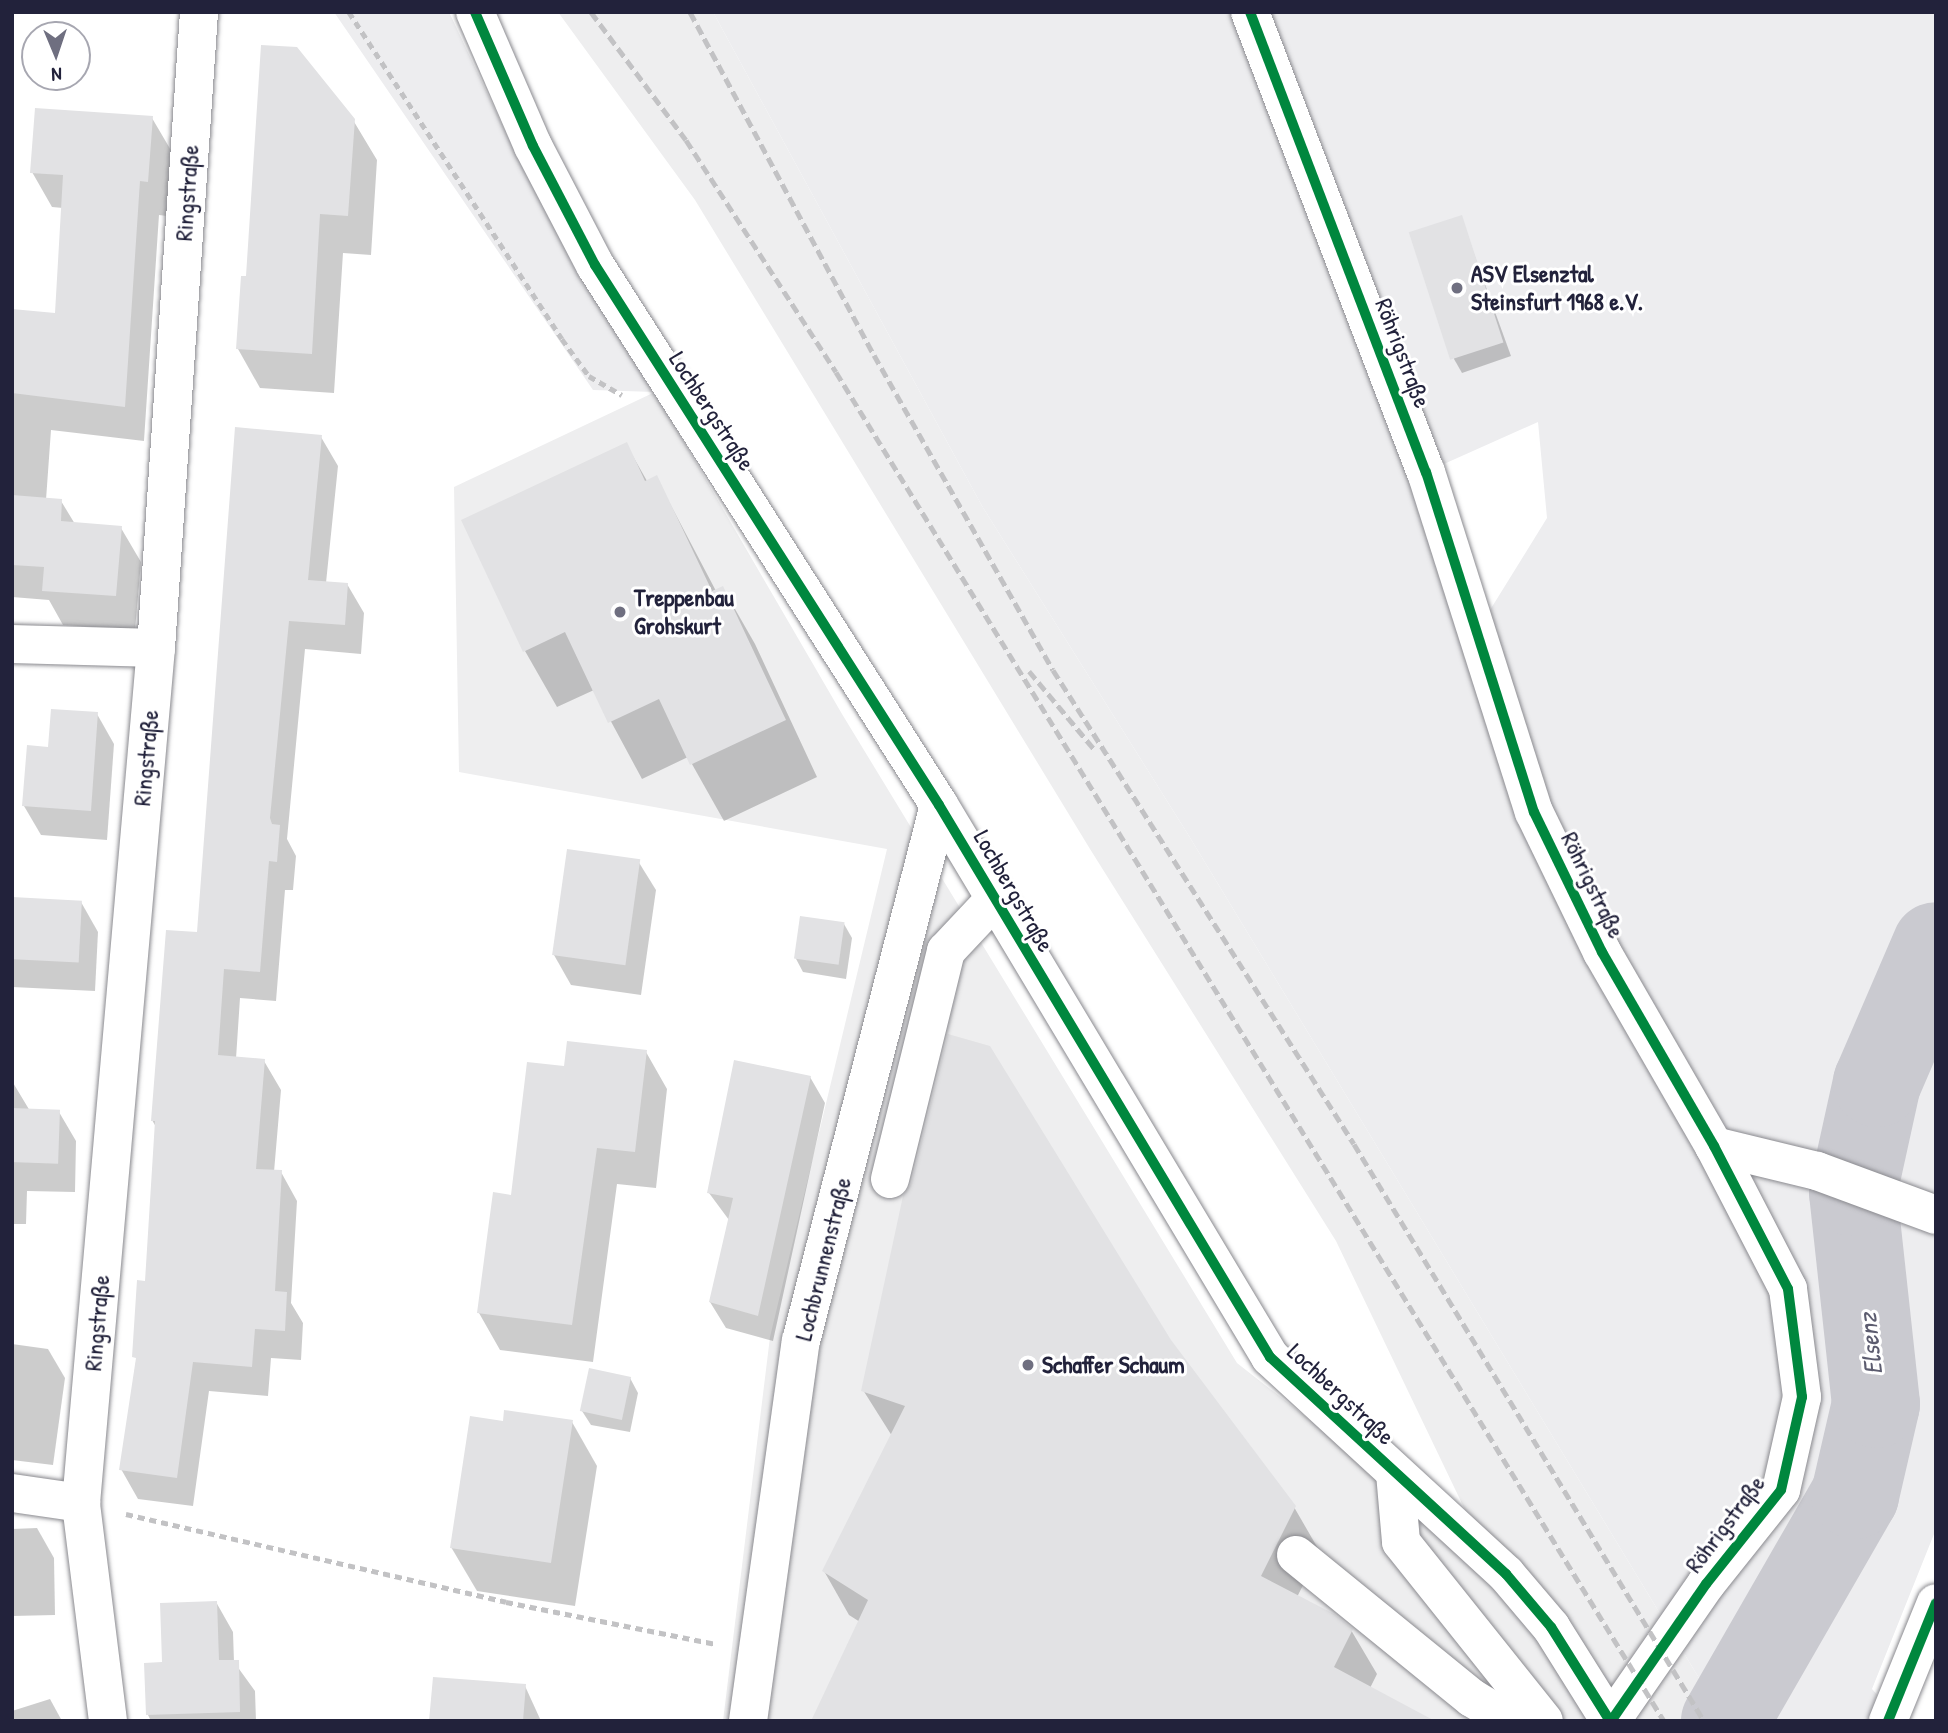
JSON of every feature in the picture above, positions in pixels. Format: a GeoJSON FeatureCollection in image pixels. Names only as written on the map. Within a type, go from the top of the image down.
{"type":"FeatureCollection","features":[{"type":"Feature","properties":{"kind":"street","name":"Ringstraße"},"geometry":{"type":"LineString","coordinates":[[108,1721],[81,1503],[156,648],[199,12]]}},
{"type":"Feature","properties":{"kind":"street","name":"Lochbergstraße"},"geometry":{"type":"LineString","coordinates":[[475,12],[571,221],[687,410],[939,805],[993,901],[1270,1357],[1506,1574],[1551,1627],[1611,1721]]}},
{"type":"Feature","properties":{"kind":"street","name":"Röhrigstraße"},"geometry":{"type":"LineString","coordinates":[[1250,12],[1426,472],[1534,812],[1602,952],[1714,1146],[1788,1289],[1802,1397],[1781,1490],[1706,1584],[1611,1721]]}},
{"type":"Feature","properties":{"kind":"street"},"geometry":{"type":"LineString","coordinates":[[12,644],[156,648]]}},
{"type":"Feature","properties":{"kind":"street","name":"Lochbrunnenstraße"},"geometry":{"type":"LineString","coordinates":[[748,1721],[801,1341],[939,805]]}},
{"type":"Feature","properties":{"kind":"street"},"geometry":{"type":"LineString","coordinates":[[890,1179],[946,951],[993,901]]}},
{"type":"Feature","properties":{"kind":"street"},"geometry":{"type":"LineString","coordinates":[[1714,1146],[1817,1171],[1936,1215]]}},
{"type":"Feature","properties":{"kind":"street"},"geometry":{"type":"LineString","coordinates":[[1395,1473],[1401,1542],[1544,1721]]}},
{"type":"Feature","properties":{"kind":"street"},"geometry":{"type":"LineString","coordinates":[[12,1493],[81,1503]]}},
{"type":"Feature","properties":{"kind":"street"},"geometry":{"type":"LineString","coordinates":[[1296,1555],[1472,1698],[1510,1721]]}},
{"type":"Feature","properties":{"kind":"street"},"geometry":{"type":"LineString","coordinates":[[1888,1721],[1936,1604]]}},
{"type":"Feature","properties":{"kind":"path"},"geometry":{"type":"LineString","coordinates":[[349,12],[589,376],[654,408],[687,410]]}},
{"type":"Feature","properties":{"kind":"path"},"geometry":{"type":"LineString","coordinates":[[81,1503],[506,1602],[758,1652]]}},
{"type":"Feature","properties":{"kind":"shaded area"},"geometry":{"type":"Polygon","coordinates":[[[334,12],[449,12],[515,152],[655,392],[593,390],[334,12]]]}},
{"type":"Feature","properties":{"kind":"shaded area"},"geometry":{"type":"Polygon","coordinates":[[[558,12],[713,12],[982,506],[1189,836],[1725,1721],[723,1721],[770,1337],[887,849],[459,772],[454,487],[655,392],[842,714],[1237,1363],[1361,1460],[1467,1514],[1336,1241],[1090,849],[695,200],[558,12]]]}},
{"type":"Feature","properties":{"kind":"shaded area"},"geometry":{"type":"Polygon","coordinates":[[[713,12],[1936,12],[1936,1529],[1872,1689],[1900,1721],[1725,1721],[1189,836],[982,506],[713,12]],[[1538,422],[1426,472],[1477,631],[1547,518],[1538,422]]]}},
{"type":"Feature","properties":{"kind":"building"},"geometry":{"type":"Polygon","coordinates":[[[261,45],[297,47],[355,119],[348,216],[320,214],[312,354],[236,349],[241,276],[246,276],[261,45]]]}},
{"type":"Feature","properties":{"kind":"building"},"geometry":{"type":"Polygon","coordinates":[[[35,108],[153,116],[148,182],[140,181],[125,407],[12,393],[12,309],[55,313],[63,175],[30,173],[35,108]]]}},
{"type":"Feature","properties":{"kind":"building","name":"ASV Elsenztal Steinsfurt 1968 e.V."},"geometry":{"type":"Polygon","coordinates":[[[1462,215],[1503,342],[1450,360],[1409,232],[1462,215]]]}},
{"type":"Feature","properties":{"kind":"building"},"geometry":{"type":"Polygon","coordinates":[[[235,427],[322,435],[308,580],[348,583],[345,625],[289,621],[270,818],[272,824],[280,825],[277,862],[269,861],[260,972],[224,969],[218,1055],[265,1059],[256,1169],[282,1170],[275,1291],[287,1292],[285,1331],[255,1329],[252,1367],[193,1362],[177,1478],[119,1470],[136,1358],[132,1357],[137,1280],[145,1281],[155,1121],[151,1121],[166,930],[197,932],[235,427]]]}},
{"type":"Feature","properties":{"kind":"building","name":"Treppenbau Grohskurt"},"geometry":{"type":"Polygon","coordinates":[[[627,442],[645,481],[657,475],[712,591],[723,586],[786,720],[690,765],[659,699],[608,723],[565,632],[523,652],[461,520],[627,442]]]}},
{"type":"Feature","properties":{"kind":"building"},"geometry":{"type":"Polygon","coordinates":[[[12,495],[62,499],[61,521],[122,526],[116,596],[42,591],[44,567],[12,565],[12,495]]]}},
{"type":"Feature","properties":{"kind":"building"},"geometry":{"type":"Polygon","coordinates":[[[51,709],[98,712],[91,811],[22,806],[27,745],[48,747],[51,709]]]}},
{"type":"Feature","properties":{"kind":"building"},"geometry":{"type":"Polygon","coordinates":[[[567,849],[640,859],[625,965],[552,955],[567,849]]]}},
{"type":"Feature","properties":{"kind":"building"},"geometry":{"type":"Polygon","coordinates":[[[12,897],[82,901],[79,963],[12,959],[12,897]]]}},
{"type":"Feature","properties":{"kind":"building"},"geometry":{"type":"Polygon","coordinates":[[[800,916],[845,922],[839,965],[794,959],[800,916]]]}},
{"type":"Feature","properties":{"kind":"building","name":"Schaffer Schaum"},"geometry":{"type":"Polygon","coordinates":[[[948,1034],[990,1046],[1171,1340],[1296,1506],[1261,1576],[1334,1614],[1353,1629],[1334,1667],[1435,1721],[811,1721],[868,1600],[822,1571],[905,1406],[861,1391],[903,1196],[911,1184],[948,1034]]]}},
{"type":"Feature","properties":{"kind":"building"},"geometry":{"type":"Polygon","coordinates":[[[567,1041],[647,1050],[635,1152],[597,1148],[572,1325],[477,1313],[493,1192],[511,1195],[527,1062],[564,1066],[567,1041]]]}},
{"type":"Feature","properties":{"kind":"building"},"geometry":{"type":"Polygon","coordinates":[[[734,1060],[811,1076],[758,1316],[709,1302],[733,1198],[707,1193],[734,1060]]]}},
{"type":"Feature","properties":{"kind":"building"},"geometry":{"type":"Polygon","coordinates":[[[12,1108],[60,1110],[58,1164],[12,1162],[12,1108]]]}},
{"type":"Feature","properties":{"kind":"building"},"geometry":{"type":"Polygon","coordinates":[[[589,1368],[631,1377],[622,1420],[580,1411],[589,1368]]]}},
{"type":"Feature","properties":{"kind":"building"},"geometry":{"type":"Polygon","coordinates":[[[504,1410],[573,1420],[551,1563],[450,1548],[470,1416],[503,1421],[504,1410]]]}},
{"type":"Feature","properties":{"kind":"building"},"geometry":{"type":"Polygon","coordinates":[[[217,1601],[219,1660],[239,1660],[240,1712],[146,1715],[144,1663],[162,1662],[160,1603],[217,1601]]]}},
{"type":"Feature","properties":{"kind":"building"},"geometry":{"type":"Polygon","coordinates":[[[433,1677],[526,1684],[523,1721],[429,1721],[433,1677]]]}},
{"type":"Feature","properties":{"kind":"waterway","name":"Elsenz"},"geometry":{"type":"LineString","coordinates":[[1725,1721],[1855,1495],[1876,1404],[1853,1192],[1877,1083],[1936,946]]}},
{"type":"Feature","properties":{"kind":"railway"},"geometry":{"type":"LineString","coordinates":[[591,12],[686,140],[836,372],[1664,1721]]}},
{"type":"Feature","properties":{"kind":"railway"},"geometry":{"type":"LineString","coordinates":[[690,12],[874,355],[1053,670],[1354,1144],[1704,1721]]}},
{"type":"Feature","properties":{"kind":"railway"},"geometry":{"type":"LineString","coordinates":[[1029,671],[1094,749]]}},
{"type":"Feature","properties":{"kind":"cycle path"},"geometry":{"type":"LineString","coordinates":[[475,12],[533,146],[595,265],[939,805],[1270,1357],[1506,1574],[1551,1627],[1610,1721]]}},
{"type":"Feature","properties":{"kind":"cycle path"},"geometry":{"type":"LineString","coordinates":[[1250,12],[1426,472],[1534,812],[1602,952],[1714,1146],[1788,1289],[1802,1397],[1781,1490],[1706,1584],[1611,1721]]}},
{"type":"Feature","properties":{"kind":"cycle path"},"geometry":{"type":"LineString","coordinates":[[1888,1721],[1936,1603]]}},
{"type":"Feature","properties":{"kind":"place","name":"ASV Elsenztal Steinsfurt 1968 e.V."},"geometry":{"type":"Point","coordinates":[1457,288]}},
{"type":"Feature","properties":{"kind":"place","name":"Treppenbau Grohskurt"},"geometry":{"type":"Point","coordinates":[620,612]}},
{"type":"Feature","properties":{"kind":"place","name":"Schaffer Schaum"},"geometry":{"type":"Point","coordinates":[1028,1365]}}]}
